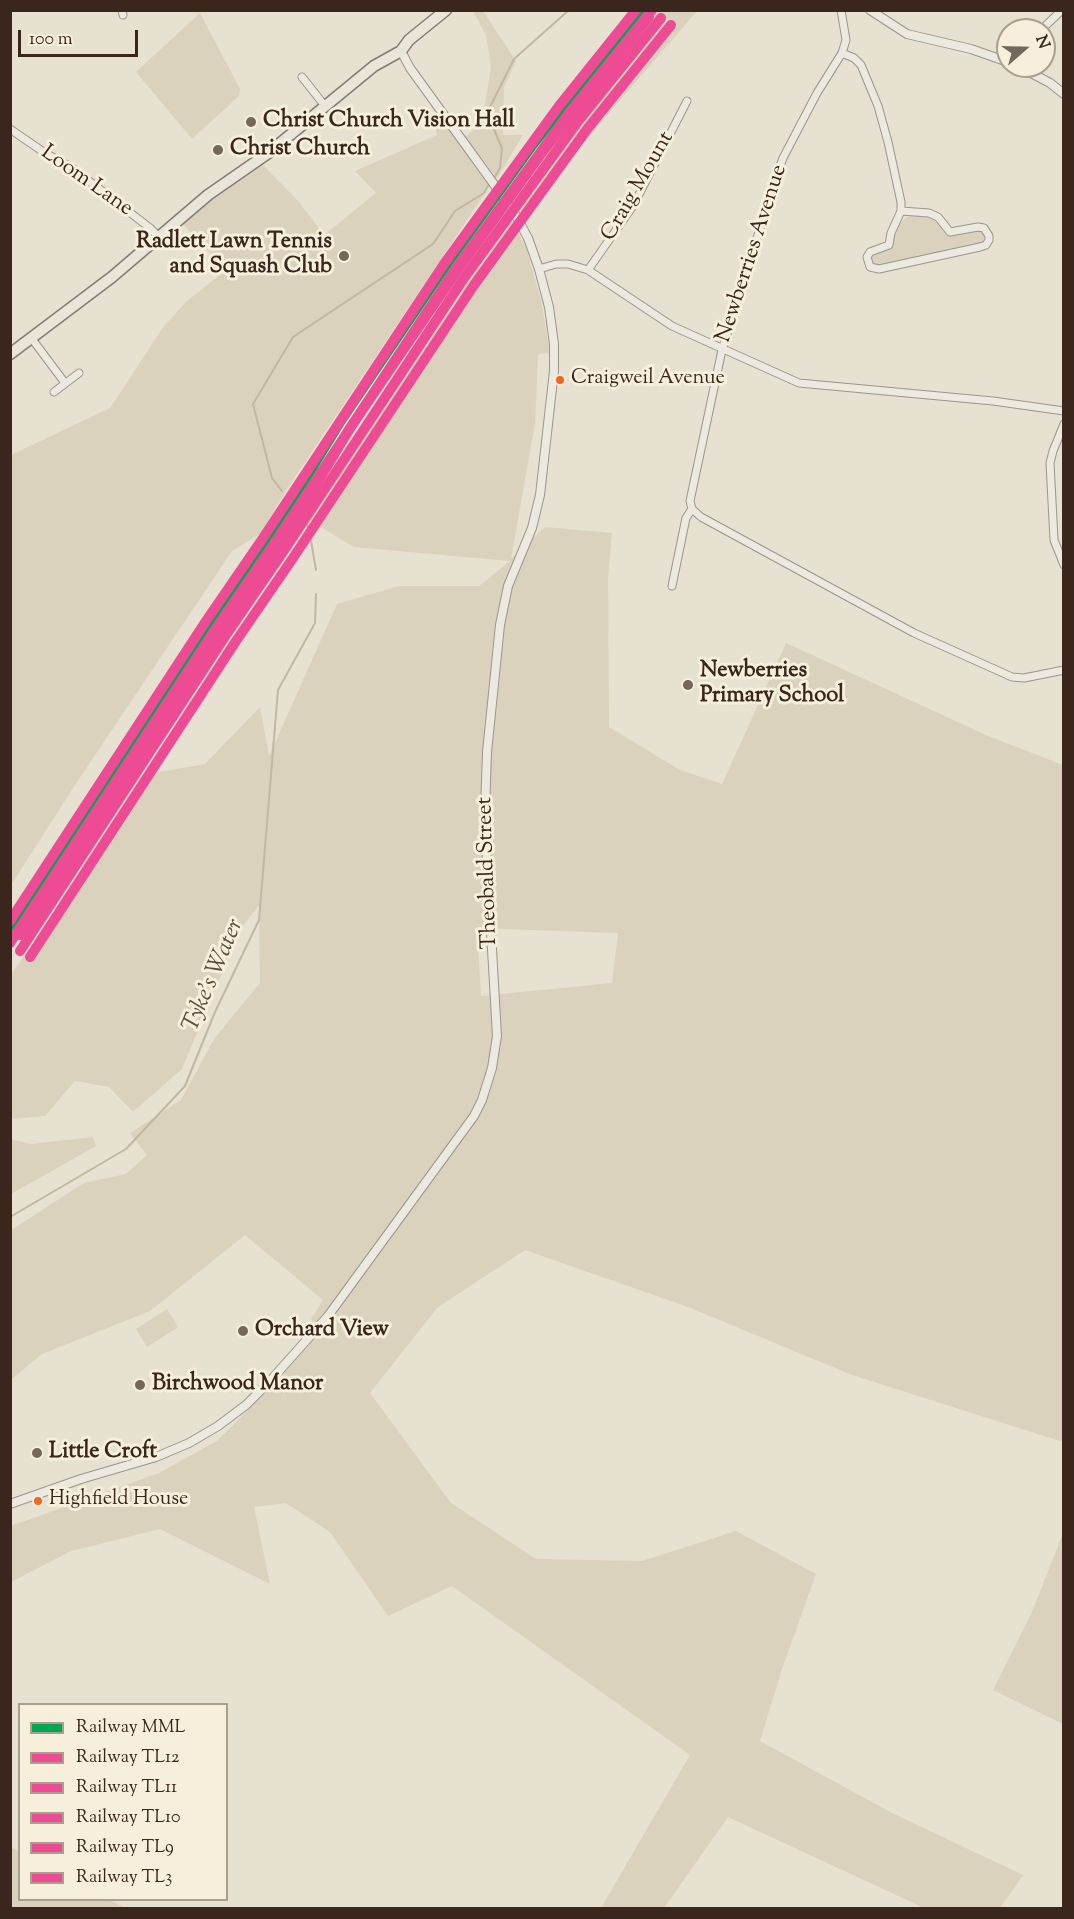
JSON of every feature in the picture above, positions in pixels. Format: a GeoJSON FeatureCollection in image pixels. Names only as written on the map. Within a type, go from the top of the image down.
{"type":"FeatureCollection","features":[{"type":"Feature","properties":{"kind":"main road"},"geometry":{"type":"LineString","coordinates":[[12,351],[72,309],[208,195],[267,154],[374,66],[401,51],[409,40],[446,10]]}},
{"type":"Feature","properties":{"kind":"street","name":"Newberries Avenue"},"geometry":{"type":"LineString","coordinates":[[672,586],[686,518],[692,509],[690,501],[722,350],[783,158],[817,93],[842,53],[846,40],[841,10]]}},
{"type":"Feature","properties":{"kind":"street"},"geometry":{"type":"LineString","coordinates":[[873,11],[908,34],[971,49],[996,58]]}},
{"type":"Feature","properties":{"kind":"street","name":"Theobald Street"},"geometry":{"type":"LineString","coordinates":[[10,1504],[81,1479],[156,1457],[189,1443],[218,1426],[246,1405],[319,1328],[474,1116],[482,1100],[492,1068],[497,1036],[485,810],[486,764],[495,665],[508,586],[532,528],[540,495],[554,371],[554,344],[549,308],[528,238],[514,212],[410,68],[401,51]]}},
{"type":"Feature","properties":{"kind":"street"},"geometry":{"type":"LineString","coordinates":[[842,53],[854,58],[861,65],[878,106],[901,202],[901,211],[888,245],[870,252],[867,262],[873,269],[879,269],[980,247],[986,245],[988,240],[989,236],[984,228],[950,232],[938,217],[929,213],[901,211]]}},
{"type":"Feature","properties":{"kind":"street"},"geometry":{"type":"LineString","coordinates":[[302,77],[325,106]]}},
{"type":"Feature","properties":{"kind":"street"},"geometry":{"type":"LineString","coordinates":[[1042,78],[1064,94]]}},
{"type":"Feature","properties":{"kind":"street","name":"Craig Mount"},"geometry":{"type":"LineString","coordinates":[[588,270],[633,206],[687,101]]}},
{"type":"Feature","properties":{"kind":"street","name":"Loom Lane"},"geometry":{"type":"LineString","coordinates":[[10,129],[45,153],[72,167],[159,237]]}},
{"type":"Feature","properties":{"kind":"street"},"geometry":{"type":"LineString","coordinates":[[539,269],[556,264],[568,264],[588,270],[654,315],[688,334],[799,383],[993,401],[1064,411]]}},
{"type":"Feature","properties":{"kind":"street"},"geometry":{"type":"LineString","coordinates":[[32,339],[65,384]]}},
{"type":"Feature","properties":{"kind":"street"},"geometry":{"type":"LineString","coordinates":[[54,392],[79,373]]}},
{"type":"Feature","properties":{"kind":"street"},"geometry":{"type":"LineString","coordinates":[[1064,424],[1050,463],[1054,540],[1064,565]]}},
{"type":"Feature","properties":{"kind":"street"},"geometry":{"type":"LineString","coordinates":[[692,509],[701,517],[914,633],[1012,677],[1024,678],[1064,670]]}},
{"type":"Feature","properties":{"kind":"shaded area"},"geometry":{"type":"Polygon","coordinates":[[[658,10],[697,11],[523,213],[511,196],[658,10]]]}},
{"type":"Feature","properties":{"kind":"shaded area"},"geometry":{"type":"Polygon","coordinates":[[[483,11],[516,61],[504,87],[503,135],[523,135],[497,178],[465,137],[482,123],[491,67],[486,35],[474,13],[483,11]]]}},
{"type":"Feature","properties":{"kind":"shaded area"},"geometry":{"type":"Polygon","coordinates":[[[200,13],[240,89],[239,96],[192,139],[136,72],[200,13]]]}},
{"type":"Feature","properties":{"kind":"shaded area"},"geometry":{"type":"Polygon","coordinates":[[[438,113],[489,187],[289,486],[260,534],[232,551],[75,785],[11,885],[11,455],[110,408],[164,326],[187,301],[226,270],[183,224],[211,201],[263,165],[298,201],[324,235],[376,193],[355,171],[437,135],[433,117],[438,113]]]}},
{"type":"Feature","properties":{"kind":"shaded area"},"geometry":{"type":"Polygon","coordinates":[[[505,208],[526,248],[541,300],[550,353],[538,354],[535,423],[511,559],[545,527],[612,533],[608,578],[609,727],[680,770],[722,784],[786,643],[986,735],[1063,765],[1063,1442],[852,1375],[688,1307],[525,1250],[437,1308],[370,1393],[451,1503],[536,1559],[642,1561],[736,1531],[816,1574],[782,1669],[760,1741],[892,1813],[1023,1875],[1000,1908],[924,1908],[728,1817],[664,1908],[601,1908],[690,1755],[452,1586],[388,1616],[330,1532],[286,1503],[254,1507],[270,1584],[160,1529],[71,1551],[11,1582],[11,1526],[159,1473],[217,1441],[275,1383],[321,1331],[311,1319],[323,1300],[245,1235],[150,1311],[42,1354],[11,1380],[11,1230],[84,1183],[126,1174],[147,1155],[130,1133],[181,1100],[214,1039],[260,983],[259,905],[240,929],[182,1069],[133,1112],[109,1087],[75,1081],[45,1116],[11,1119],[10,976],[66,896],[112,822],[148,774],[205,764],[260,707],[269,756],[337,604],[399,586],[479,586],[510,561],[354,547],[309,520],[387,387],[505,208]],[[477,928],[481,996],[612,983],[618,933],[477,928]]]}},
{"type":"Feature","properties":{"kind":"shaded area"},"geometry":{"type":"Polygon","coordinates":[[[915,214],[932,218],[948,235],[979,229],[983,230],[987,238],[984,243],[879,267],[873,266],[871,255],[890,247],[896,227],[907,217],[915,214]]]}},
{"type":"Feature","properties":{"kind":"shaded area"},"geometry":{"type":"Polygon","coordinates":[[[93,1137],[96,1146],[11,1194],[11,1139],[30,1144],[93,1137]]]}},
{"type":"Feature","properties":{"kind":"shaded area"},"geometry":{"type":"Polygon","coordinates":[[[167,1309],[178,1327],[147,1347],[136,1329],[167,1309]]]}},
{"type":"Feature","properties":{"kind":"shaded area"},"geometry":{"type":"Polygon","coordinates":[[[1063,1533],[1063,1724],[993,1690],[1032,1612],[1063,1533]]]}},
{"type":"Feature","properties":{"kind":"shaded area"},"geometry":{"type":"Polygon","coordinates":[[[10,1847],[18,1851],[18,1901],[111,1901],[126,1908],[11,1908],[10,1847]]]}},
{"type":"Feature","properties":{"kind":"waterway","name":"Tyke's Water"},"geometry":{"type":"LineString","coordinates":[[493,180],[500,168],[502,148],[487,113],[514,59],[569,10]]}},
{"type":"Feature","properties":{"kind":"waterway","name":"Tyke's Water"},"geometry":{"type":"LineString","coordinates":[[282,491],[272,478],[253,404],[293,337],[433,244],[455,211],[484,193],[489,184]]}},
{"type":"Feature","properties":{"kind":"waterway","name":"Tyke's Water"},"geometry":{"type":"LineString","coordinates":[[301,514],[309,529],[316,570]]}},
{"type":"Feature","properties":{"kind":"waterway","name":"Tyke's Water"},"geometry":{"type":"LineString","coordinates":[[10,1217],[126,1149],[185,1086],[215,1012],[259,920],[278,690],[315,623],[316,594]]}},
{"type":"Feature","properties":{"kind":"rail line","name":"TL10"},"geometry":{"type":"LineString","coordinates":[[10,921],[206,621],[444,264],[559,106],[636,10]]}},
{"type":"Feature","properties":{"kind":"rail line","name":"MML"},"geometry":{"type":"LineString","coordinates":[[10,927],[303,483],[340,422],[449,261],[531,147],[640,10]]}},
{"type":"Feature","properties":{"kind":"rail line","name":"TL12"},"geometry":{"type":"LineString","coordinates":[[10,943],[454,271],[569,113],[652,10]]}},
{"type":"Feature","properties":{"kind":"rail line","name":"TL3"},"geometry":{"type":"LineString","coordinates":[[20,935],[313,490],[350,428],[459,268],[541,154],[649,17]]}},
{"type":"Feature","properties":{"kind":"rail line","name":"TL11"},"geometry":{"type":"LineString","coordinates":[[20,951],[226,635],[464,278],[579,120],[661,18]]}},
{"type":"Feature","properties":{"kind":"rail line","name":"TL9"},"geometry":{"type":"LineString","coordinates":[[30,957],[236,641],[474,285],[588,128],[671,25]]}},
{"type":"Feature","properties":{"kind":"place","name":"Christ Church Vision Hall"},"geometry":{"type":"Point","coordinates":[251,122]}},
{"type":"Feature","properties":{"kind":"place","name":"Christ Church"},"geometry":{"type":"Point","coordinates":[218,150]}},
{"type":"Feature","properties":{"kind":"place","name":"Radlett Lawn Tennis and Squash Club"},"geometry":{"type":"Point","coordinates":[344,256]}},
{"type":"Feature","properties":{"kind":"place","name":"Craigweil Avenue"},"geometry":{"type":"Point","coordinates":[560,380]}},
{"type":"Feature","properties":{"kind":"place","name":"Newberries Primary School"},"geometry":{"type":"Point","coordinates":[688,685]}},
{"type":"Feature","properties":{"kind":"place","name":"Orchard View"},"geometry":{"type":"Point","coordinates":[243,1331]}},
{"type":"Feature","properties":{"kind":"place","name":"Birchwood Manor"},"geometry":{"type":"Point","coordinates":[140,1385]}},
{"type":"Feature","properties":{"kind":"place","name":"Little Croft"},"geometry":{"type":"Point","coordinates":[37,1453]}},
{"type":"Feature","properties":{"kind":"place","name":"Highfield House"},"geometry":{"type":"Point","coordinates":[38,1501]}}]}
